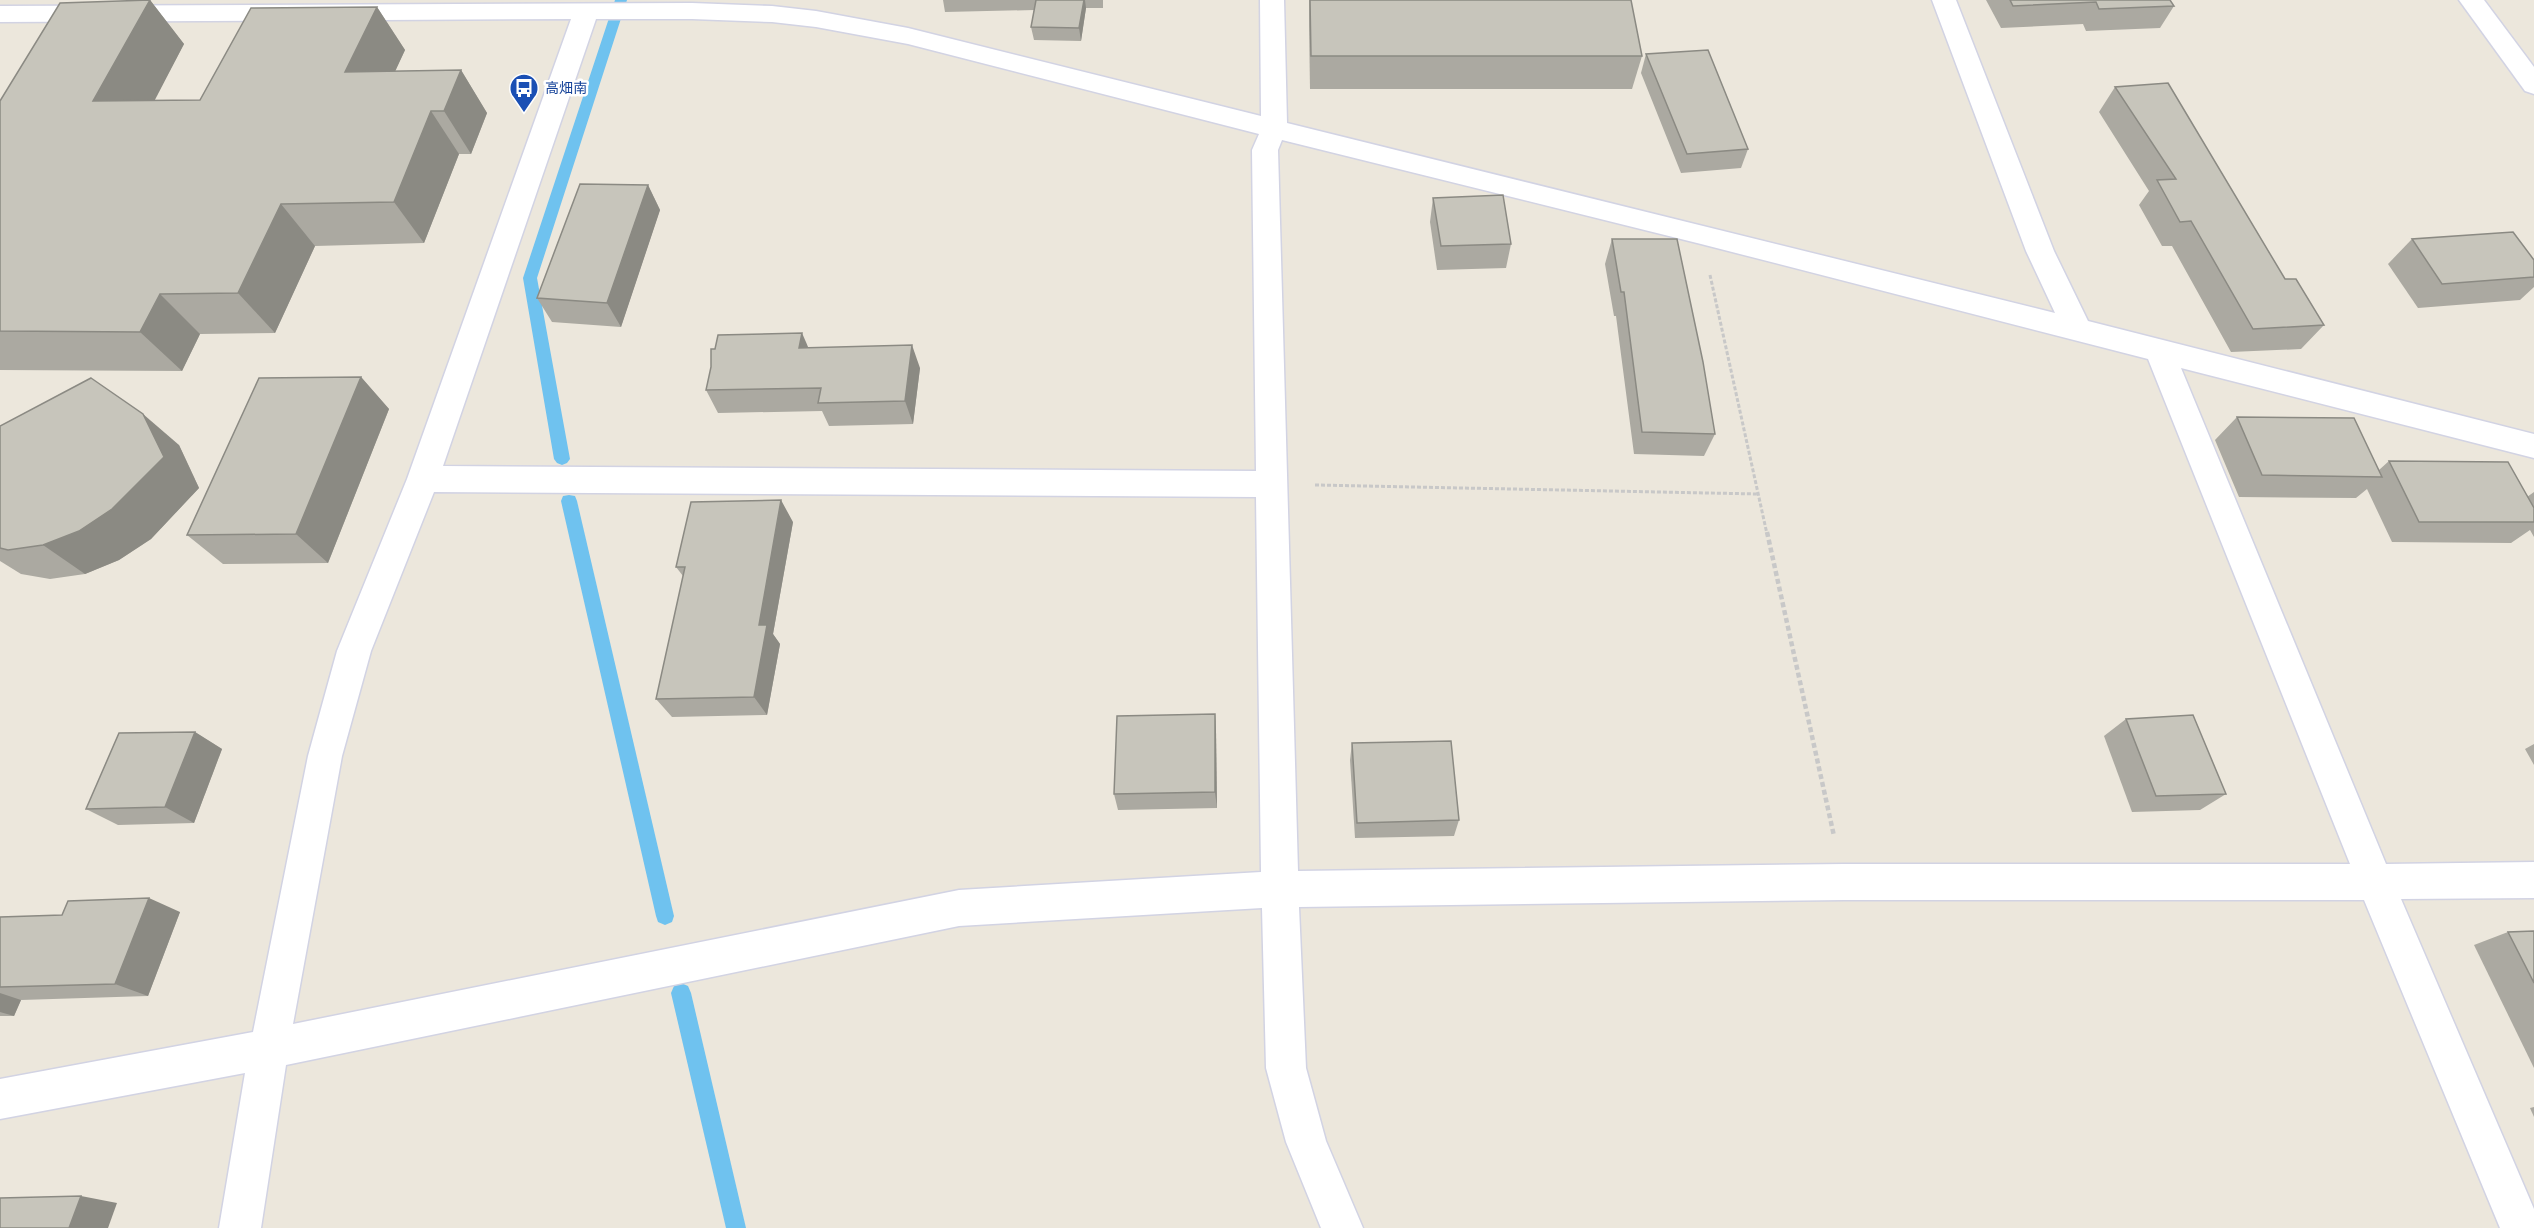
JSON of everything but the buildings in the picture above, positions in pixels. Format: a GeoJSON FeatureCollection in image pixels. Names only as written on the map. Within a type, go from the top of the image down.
{"type":"FeatureCollection","features":[{"type":"Feature","properties":{"kind":"street"},"geometry":{"type":"LineString","coordinates":[[1272,0],[1274,129],[1265,150],[1280,889],[1286,1068],[1306,1142],[1342,1228]]}},
{"type":"Feature","properties":{"kind":"street"},"geometry":{"type":"LineString","coordinates":[[1944,0],[2040,251],[2078,331]]}},
{"type":"Feature","properties":{"kind":"street"},"geometry":{"type":"LineString","coordinates":[[2471,0],[2534,85]]}},
{"type":"Feature","properties":{"kind":"street"},"geometry":{"type":"LineString","coordinates":[[0,14],[207,7],[604,9],[772,14],[845,23],[1092,81],[1274,129],[1701,234],[2534,446]]}},
{"type":"Feature","properties":{"kind":"street"},"geometry":{"type":"LineString","coordinates":[[240,1228],[269,1049],[331,735],[354,651],[423,479],[604,9]]}},
{"type":"Feature","properties":{"kind":"street"},"geometry":{"type":"LineString","coordinates":[[2160,352],[2375,882],[2521,1228]]}},
{"type":"Feature","properties":{"kind":"street"},"geometry":{"type":"LineString","coordinates":[[423,479],[1272,484]]}},
{"type":"Feature","properties":{"kind":"street"},"geometry":{"type":"LineString","coordinates":[[0,1099],[269,1049],[959,908],[1280,889],[1844,882],[2534,880]]}},
{"type":"Feature","properties":{"kind":"path"},"geometry":{"type":"LineString","coordinates":[[1701,234],[1844,882]]}},
{"type":"Feature","properties":{"kind":"path"},"geometry":{"type":"LineString","coordinates":[[1272,484],[1758,494]]}},
{"type":"Feature","properties":{"kind":"waterway"},"geometry":{"type":"LineString","coordinates":[[562,459],[530,278],[621,0]]}},
{"type":"Feature","properties":{"kind":"waterway"},"geometry":{"type":"LineString","coordinates":[[569,501],[665,916]]}},
{"type":"Feature","properties":{"kind":"waterway"},"geometry":{"type":"LineString","coordinates":[[681,993],[736,1228]]}},
{"type":"Feature","properties":{"kind":"place","name":"高畑南"},"geometry":{"type":"Point","coordinates":[524,114]}}]}
